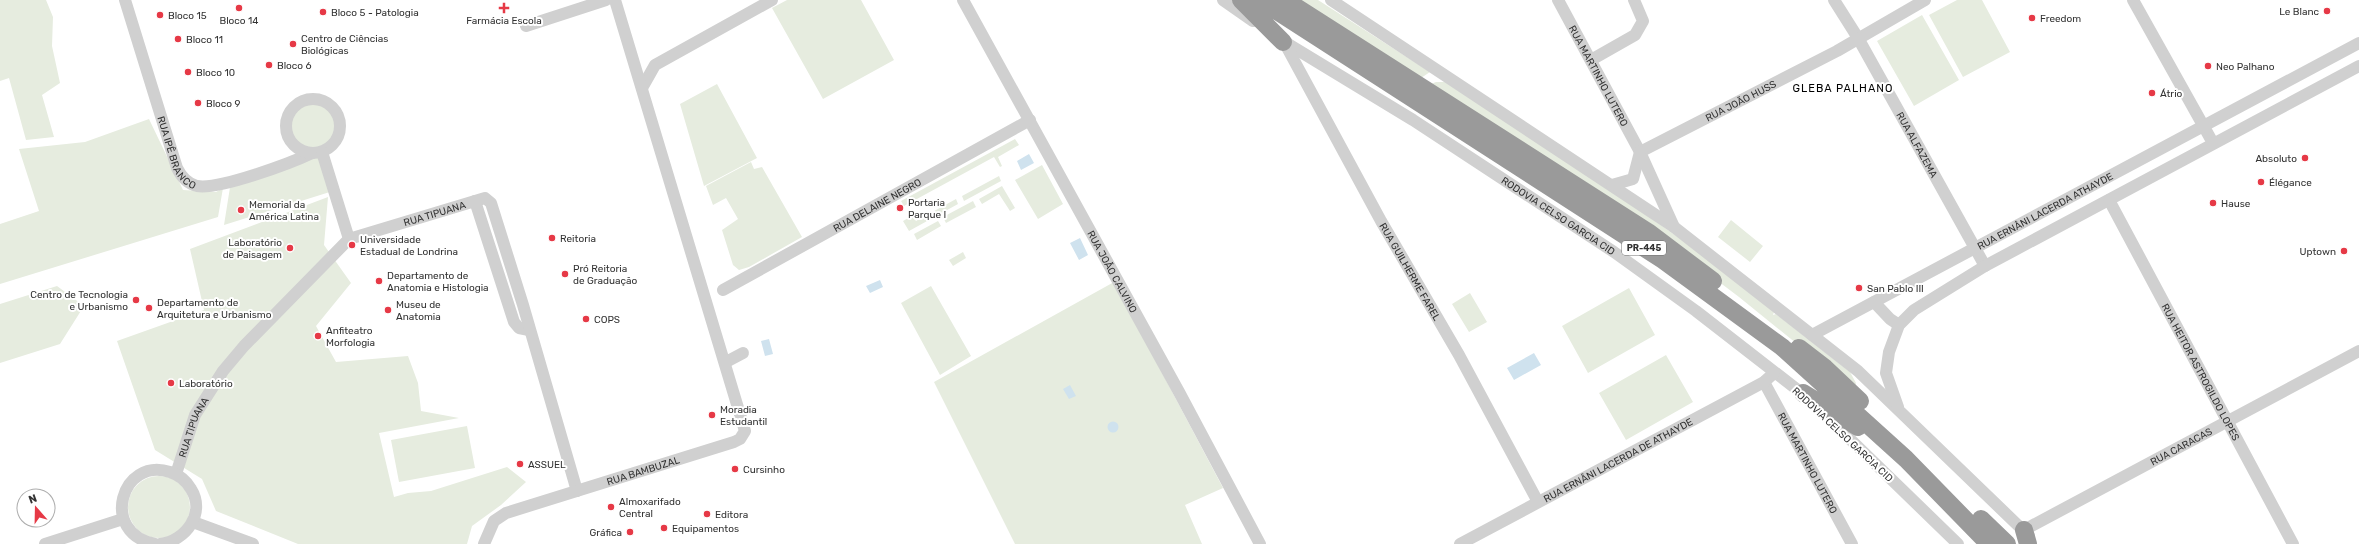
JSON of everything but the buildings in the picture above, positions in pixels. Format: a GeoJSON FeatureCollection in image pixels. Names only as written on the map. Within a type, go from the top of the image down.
{"type":"FeatureCollection","features":[{"type":"Feature","properties":{"kind":"highway"},"geometry":{"type":"LineString","coordinates":[[1241,0],[1284,42]]}},
{"type":"Feature","properties":{"kind":"highway","name":"RODOVIA CELSO GARCIA CID"},"geometry":{"type":"LineString","coordinates":[[1260,0],[1663,260],[1782,347],[1906,459],[1989,544]]}},
{"type":"Feature","properties":{"kind":"highway","name":"PR-445"},"geometry":{"type":"LineString","coordinates":[[1285,0],[1648,232],[1825,368],[2006,544]]}},
{"type":"Feature","properties":{"kind":"highway"},"geometry":{"type":"LineString","coordinates":[[1802,393],[1906,459]]}},
{"type":"Feature","properties":{"kind":"street","name":"RUA IPÊ BRANCO"},"geometry":{"type":"LineString","coordinates":[[125,0],[177,168],[190,183],[205,186],[219,184],[290,163],[317,152]]}},
{"type":"Feature","properties":{"kind":"street"},"geometry":{"type":"LineString","coordinates":[[526,26],[606,0]]}},
{"type":"Feature","properties":{"kind":"street","name":"RUA BAMBUZAL"},"geometry":{"type":"LineString","coordinates":[[484,544],[490,527],[500,516],[740,439],[745,430],[726,362],[615,0]]}},
{"type":"Feature","properties":{"kind":"street"},"geometry":{"type":"LineString","coordinates":[[642,88],[655,65],[772,0]]}},
{"type":"Feature","properties":{"kind":"street","name":"RUA JOÃO CALVINO"},"geometry":{"type":"LineString","coordinates":[[963,0],[1179,392],[1260,544]]}},
{"type":"Feature","properties":{"kind":"street","name":"RODOVIA CELSO GARCIA CID"},"geometry":{"type":"LineString","coordinates":[[1223,0],[1284,42],[1413,120],[1614,252],[1696,311],[1774,373],[1802,393],[1958,544]]}},
{"type":"Feature","properties":{"kind":"street"},"geometry":{"type":"LineString","coordinates":[[1331,0],[1674,227],[1858,371],[1899,409],[2026,537],[2037,544]]}},
{"type":"Feature","properties":{"kind":"street","name":"RUA MARTINHO LUTERO"},"geometry":{"type":"LineString","coordinates":[[1558,0],[1592,60],[1640,152]]}},
{"type":"Feature","properties":{"kind":"street"},"geometry":{"type":"LineString","coordinates":[[1592,60],[1635,35],[1642,26],[1642,16],[1634,0]]}},
{"type":"Feature","properties":{"kind":"street","name":"RUA ALFAZEMA"},"geometry":{"type":"LineString","coordinates":[[1834,0],[1858,38],[1976,248]]}},
{"type":"Feature","properties":{"kind":"street","name":"RUA JOÃO HUSS"},"geometry":{"type":"LineString","coordinates":[[1640,152],[1858,38],[1925,0]]}},
{"type":"Feature","properties":{"kind":"street"},"geometry":{"type":"LineString","coordinates":[[2133,0],[2213,143]]}},
{"type":"Feature","properties":{"kind":"street","name":"RUA GUILHERME FAREL"},"geometry":{"type":"LineString","coordinates":[[1284,42],[1381,221],[1459,355],[1538,502]]}},
{"type":"Feature","properties":{"kind":"street","name":"RUA ERNÂNI LACERDA ATHAYDE"},"geometry":{"type":"LineString","coordinates":[[2359,44],[1976,248],[1985,266],[2359,66]]}},
{"type":"Feature","properties":{"kind":"street"},"geometry":{"type":"LineString","coordinates":[[309,99],[322,101],[334,108],[340,124],[335,141],[317,152],[296,147],[290,140],[286,128],[288,114],[293,107],[309,99]]}},
{"type":"Feature","properties":{"kind":"street","name":"RUA DELAINE NEGRO"},"geometry":{"type":"LineString","coordinates":[[724,290],[1030,120]]}},
{"type":"Feature","properties":{"kind":"street"},"geometry":{"type":"LineString","coordinates":[[317,152],[349,239]]}},
{"type":"Feature","properties":{"kind":"street"},"geometry":{"type":"LineString","coordinates":[[1612,185],[1632,179],[1640,152]]}},
{"type":"Feature","properties":{"kind":"street"},"geometry":{"type":"LineString","coordinates":[[1640,152],[1674,227]]}},
{"type":"Feature","properties":{"kind":"street","name":"RUA HEITOR ASTROGILDO LOPES"},"geometry":{"type":"LineString","coordinates":[[2109,200],[2293,544]]}},
{"type":"Feature","properties":{"kind":"street","name":"RUA TIPUANA"},"geometry":{"type":"LineString","coordinates":[[176,474],[196,415],[206,394],[244,346],[349,239],[475,201],[514,322],[519,328],[529,330],[577,491]]}},
{"type":"Feature","properties":{"kind":"street"},"geometry":{"type":"LineString","coordinates":[[1812,335],[1976,248]]}},
{"type":"Feature","properties":{"kind":"street"},"geometry":{"type":"LineString","coordinates":[[1899,409],[1886,373],[1889,352],[1899,325],[1914,310],[1985,266]]}},
{"type":"Feature","properties":{"kind":"street"},"geometry":{"type":"LineString","coordinates":[[1874,302],[1890,319],[1899,325]]}},
{"type":"Feature","properties":{"kind":"street"},"geometry":{"type":"LineString","coordinates":[[726,362],[743,352]]}},
{"type":"Feature","properties":{"kind":"street","name":"RUA CARACAS"},"geometry":{"type":"LineString","coordinates":[[2026,537],[2227,421],[2359,352]]}},
{"type":"Feature","properties":{"kind":"street","name":"RUA ERNÂNI LACERDA DE ATHAYDE"},"geometry":{"type":"LineString","coordinates":[[1460,544],[1764,382],[1774,373]]}},
{"type":"Feature","properties":{"kind":"street","name":"RUA MARTINHO LUTERO"},"geometry":{"type":"LineString","coordinates":[[1764,382],[1852,544]]}},
{"type":"Feature","properties":{"kind":"street"},"geometry":{"type":"LineString","coordinates":[[155,544],[136,537],[128,529],[123,519],[121,506],[123,494],[130,483],[140,475],[152,470],[164,470],[176,474],[185,481],[192,490],[196,506],[193,522],[187,532],[178,539],[160,544]]}},
{"type":"Feature","properties":{"kind":"street"},"geometry":{"type":"LineString","coordinates":[[45,544],[123,519]]}},
{"type":"Feature","properties":{"kind":"street"},"geometry":{"type":"LineString","coordinates":[[193,522],[253,544]]}},
{"type":"Feature","properties":{"kind":"shaded area"},"geometry":{"type":"Polygon","coordinates":[[[0,0],[46,0],[53,17],[52,46],[60,83],[42,95],[54,137],[26,140],[9,78],[0,81],[0,0]]]}},
{"type":"Feature","properties":{"kind":"shaded area"},"geometry":{"type":"Polygon","coordinates":[[[787,0],[861,0],[894,60],[823,99],[772,8],[787,0]]]}},
{"type":"Feature","properties":{"kind":"shaded area"},"geometry":{"type":"Polygon","coordinates":[[[1296,0],[1318,0],[1430,72],[1418,80],[1296,0]]]}},
{"type":"Feature","properties":{"kind":"shaded area"},"geometry":{"type":"Polygon","coordinates":[[[1957,0],[1982,0],[2010,52],[1963,77],[1929,15],[1957,0]]]}},
{"type":"Feature","properties":{"kind":"shaded area"},"geometry":{"type":"Polygon","coordinates":[[[1922,15],[1959,80],[1914,106],[1877,41],[1922,15]]]}},
{"type":"Feature","properties":{"kind":"shaded area"},"geometry":{"type":"Polygon","coordinates":[[[1436,82],[1445,82],[1596,180],[1695,249],[1774,312],[1773,315],[1776,314],[1850,372],[1856,383],[1854,390],[1739,297],[1669,244],[1431,84],[1436,82]]]}},
{"type":"Feature","properties":{"kind":"shaded area"},"geometry":{"type":"Polygon","coordinates":[[[717,84],[757,158],[704,186],[680,104],[717,84]]]}},
{"type":"Feature","properties":{"kind":"shaded area"},"geometry":{"type":"Polygon","coordinates":[[[313,102],[326,106],[332,112],[336,125],[332,138],[326,144],[313,148],[300,144],[294,138],[290,125],[294,112],[300,106],[313,102]]]}},
{"type":"Feature","properties":{"kind":"shaded area"},"geometry":{"type":"Polygon","coordinates":[[[149,119],[183,190],[216,192],[223,188],[218,217],[0,284],[0,224],[39,211],[19,149],[85,142],[149,119]]]}},
{"type":"Feature","properties":{"kind":"shaded area"},"geometry":{"type":"Polygon","coordinates":[[[1015,139],[1019,145],[998,157],[1002,166],[1000,167],[994,157],[904,206],[901,201],[1015,139]]]}},
{"type":"Feature","properties":{"kind":"shaded area"},"geometry":{"type":"Polygon","coordinates":[[[322,154],[333,191],[224,225],[231,181],[322,154]]]}},
{"type":"Feature","properties":{"kind":"shaded area"},"geometry":{"type":"Polygon","coordinates":[[[751,162],[754,169],[762,167],[802,237],[749,267],[739,270],[733,265],[722,230],[738,219],[726,198],[713,205],[706,186],[751,162]]]}},
{"type":"Feature","properties":{"kind":"shaded area"},"geometry":{"type":"Polygon","coordinates":[[[1042,165],[1063,204],[1038,219],[1015,180],[1042,165]]]}},
{"type":"Feature","properties":{"kind":"shaded area"},"geometry":{"type":"Polygon","coordinates":[[[999,176],[1001,181],[964,201],[962,196],[999,176]]]}},
{"type":"Feature","properties":{"kind":"shaded area"},"geometry":{"type":"Polygon","coordinates":[[[1002,186],[1015,208],[1010,211],[999,194],[982,204],[979,199],[1002,186]]]}},
{"type":"Feature","properties":{"kind":"shaded area"},"geometry":{"type":"Polygon","coordinates":[[[328,197],[324,245],[351,283],[316,326],[336,362],[408,356],[418,383],[421,411],[459,418],[379,433],[394,497],[408,493],[431,491],[507,467],[526,482],[501,505],[472,526],[467,544],[298,544],[216,511],[202,479],[155,450],[117,341],[204,310],[190,249],[328,197]]]}},
{"type":"Feature","properties":{"kind":"shaded area"},"geometry":{"type":"Polygon","coordinates":[[[956,199],[958,204],[909,231],[903,221],[912,216],[916,221],[956,199]]]}},
{"type":"Feature","properties":{"kind":"shaded area"},"geometry":{"type":"Polygon","coordinates":[[[973,201],[976,207],[946,223],[943,217],[973,201]]]}},
{"type":"Feature","properties":{"kind":"shaded area"},"geometry":{"type":"Polygon","coordinates":[[[1731,220],[1763,246],[1750,262],[1718,237],[1731,220]]]}},
{"type":"Feature","properties":{"kind":"shaded area"},"geometry":{"type":"Polygon","coordinates":[[[938,221],[941,226],[917,240],[914,234],[938,221]]]}},
{"type":"Feature","properties":{"kind":"shaded area"},"geometry":{"type":"Polygon","coordinates":[[[963,252],[966,258],[953,266],[949,260],[963,252]]]}},
{"type":"Feature","properties":{"kind":"shaded area"},"geometry":{"type":"Polygon","coordinates":[[[1114,282],[1223,488],[1185,505],[1202,544],[1015,544],[934,382],[1114,282]]]}},
{"type":"Feature","properties":{"kind":"shaded area"},"geometry":{"type":"Polygon","coordinates":[[[57,286],[84,306],[60,344],[0,363],[0,304],[57,286]]]}},
{"type":"Feature","properties":{"kind":"shaded area"},"geometry":{"type":"Polygon","coordinates":[[[931,286],[971,356],[940,375],[901,303],[931,286]]]}},
{"type":"Feature","properties":{"kind":"shaded area"},"geometry":{"type":"Polygon","coordinates":[[[1629,288],[1655,335],[1588,373],[1562,326],[1629,288]]]}},
{"type":"Feature","properties":{"kind":"shaded area"},"geometry":{"type":"Polygon","coordinates":[[[1470,293],[1487,322],[1469,332],[1452,304],[1470,293]]]}},
{"type":"Feature","properties":{"kind":"shaded area"},"geometry":{"type":"Polygon","coordinates":[[[1666,355],[1693,402],[1626,440],[1599,393],[1666,355]]]}},
{"type":"Feature","properties":{"kind":"shaded area"},"geometry":{"type":"Polygon","coordinates":[[[467,426],[475,468],[399,482],[391,440],[467,426]]]}},
{"type":"Feature","properties":{"kind":"shaded area"},"geometry":{"type":"Polygon","coordinates":[[[159,476],[171,479],[181,485],[187,495],[190,507],[187,519],[181,529],[171,535],[159,538],[147,535],[137,529],[131,519],[128,507],[131,495],[137,485],[147,479],[159,476]]]}},
{"type":"Feature","properties":{"kind":"water"},"geometry":{"type":"Polygon","coordinates":[[[1029,154],[1034,163],[1021,170],[1017,161],[1029,154]]]}},
{"type":"Feature","properties":{"kind":"water"},"geometry":{"type":"Polygon","coordinates":[[[1080,238],[1088,255],[1079,260],[1070,243],[1080,238]]]}},
{"type":"Feature","properties":{"kind":"water"},"geometry":{"type":"Polygon","coordinates":[[[880,280],[883,287],[870,293],[866,286],[880,280]]]}},
{"type":"Feature","properties":{"kind":"water"},"geometry":{"type":"Polygon","coordinates":[[[769,339],[773,354],[765,356],[761,341],[769,339]]]}},
{"type":"Feature","properties":{"kind":"water"},"geometry":{"type":"Polygon","coordinates":[[[1534,353],[1541,365],[1514,380],[1507,368],[1534,353]]]}},
{"type":"Feature","properties":{"kind":"water"},"geometry":{"type":"Polygon","coordinates":[[[1070,385],[1076,396],[1069,399],[1063,389],[1070,385]]]}},
{"type":"Feature","properties":{"kind":"water"},"geometry":{"type":"Polygon","coordinates":[[[1113,421],[1117,423],[1119,427],[1117,431],[1113,433],[1109,431],[1107,427],[1109,423],[1113,421]]]}},
{"type":"Feature","properties":{"kind":"place","name":"Bloco 14"},"geometry":{"type":"Point","coordinates":[239,8]}},
{"type":"Feature","properties":{"kind":"place","name":"Farmácia Escola"},"geometry":{"type":"Point","coordinates":[504,8]}},
{"type":"Feature","properties":{"kind":"place","name":"Le Blanc"},"geometry":{"type":"Point","coordinates":[2327,11]}},
{"type":"Feature","properties":{"kind":"place","name":"Bloco 5 - Patologia"},"geometry":{"type":"Point","coordinates":[323,12]}},
{"type":"Feature","properties":{"kind":"place","name":"Bloco 15"},"geometry":{"type":"Point","coordinates":[160,15]}},
{"type":"Feature","properties":{"kind":"place","name":"Freedom"},"geometry":{"type":"Point","coordinates":[2032,18]}},
{"type":"Feature","properties":{"kind":"place","name":"Bloco 11"},"geometry":{"type":"Point","coordinates":[178,39]}},
{"type":"Feature","properties":{"kind":"place","name":"Centro de Ciências Biológicas"},"geometry":{"type":"Point","coordinates":[293,44]}},
{"type":"Feature","properties":{"kind":"place","name":"Bloco 6"},"geometry":{"type":"Point","coordinates":[269,65]}},
{"type":"Feature","properties":{"kind":"place","name":"Neo Palhano"},"geometry":{"type":"Point","coordinates":[2208,66]}},
{"type":"Feature","properties":{"kind":"place","name":"Bloco 10"},"geometry":{"type":"Point","coordinates":[188,72]}},
{"type":"Feature","properties":{"kind":"place","name":"Átrio"},"geometry":{"type":"Point","coordinates":[2152,93]}},
{"type":"Feature","properties":{"kind":"place","name":"Bloco 9"},"geometry":{"type":"Point","coordinates":[198,103]}},
{"type":"Feature","properties":{"kind":"place","name":"Absoluto"},"geometry":{"type":"Point","coordinates":[2305,158]}},
{"type":"Feature","properties":{"kind":"place","name":"Élégance"},"geometry":{"type":"Point","coordinates":[2261,182]}},
{"type":"Feature","properties":{"kind":"place","name":"Hause"},"geometry":{"type":"Point","coordinates":[2213,203]}},
{"type":"Feature","properties":{"kind":"place","name":"Portaria Parque I"},"geometry":{"type":"Point","coordinates":[900,208]}},
{"type":"Feature","properties":{"kind":"place","name":"Memorial da América Latina"},"geometry":{"type":"Point","coordinates":[241,210]}},
{"type":"Feature","properties":{"kind":"place","name":"Reitoria"},"geometry":{"type":"Point","coordinates":[552,238]}},
{"type":"Feature","properties":{"kind":"place","name":"Universidade Estadual de Londrina"},"geometry":{"type":"Point","coordinates":[352,245]}},
{"type":"Feature","properties":{"kind":"place","name":"Laboratório de Paisagem"},"geometry":{"type":"Point","coordinates":[290,248]}},
{"type":"Feature","properties":{"kind":"place","name":"Uptown"},"geometry":{"type":"Point","coordinates":[2344,251]}},
{"type":"Feature","properties":{"kind":"place","name":"Pró Reitoria de Graduação"},"geometry":{"type":"Point","coordinates":[565,274]}},
{"type":"Feature","properties":{"kind":"place","name":"Departamento de Anatomia e Histologia"},"geometry":{"type":"Point","coordinates":[379,281]}},
{"type":"Feature","properties":{"kind":"place","name":"San Pablo III"},"geometry":{"type":"Point","coordinates":[1859,288]}},
{"type":"Feature","properties":{"kind":"place","name":"Centro de Tecnologia e Urbanismo"},"geometry":{"type":"Point","coordinates":[136,300]}},
{"type":"Feature","properties":{"kind":"place","name":"Departamento de Arquitetura e Urbanismo"},"geometry":{"type":"Point","coordinates":[149,308]}},
{"type":"Feature","properties":{"kind":"place","name":"Museu de Anatomia"},"geometry":{"type":"Point","coordinates":[388,310]}},
{"type":"Feature","properties":{"kind":"place","name":"COPS"},"geometry":{"type":"Point","coordinates":[586,319]}},
{"type":"Feature","properties":{"kind":"place","name":"Anfiteatro Morfologia"},"geometry":{"type":"Point","coordinates":[318,336]}},
{"type":"Feature","properties":{"kind":"place","name":"Laboratório"},"geometry":{"type":"Point","coordinates":[171,383]}},
{"type":"Feature","properties":{"kind":"place","name":"Moradia Estudantil"},"geometry":{"type":"Point","coordinates":[712,415]}},
{"type":"Feature","properties":{"kind":"place","name":"ASSUEL"},"geometry":{"type":"Point","coordinates":[520,464]}},
{"type":"Feature","properties":{"kind":"place","name":"Cursinho"},"geometry":{"type":"Point","coordinates":[735,469]}},
{"type":"Feature","properties":{"kind":"place","name":"Almoxarifado Central"},"geometry":{"type":"Point","coordinates":[611,507]}},
{"type":"Feature","properties":{"kind":"place","name":"Editora"},"geometry":{"type":"Point","coordinates":[707,514]}},
{"type":"Feature","properties":{"kind":"place","name":"Equipamentos"},"geometry":{"type":"Point","coordinates":[664,528]}},
{"type":"Feature","properties":{"kind":"place","name":"Gráfica"},"geometry":{"type":"Point","coordinates":[630,532]}},
{"type":"Feature","properties":{"kind":"district","name":"GLEBA PALHANO"},"geometry":{"type":"Point","coordinates":[1843,88]}}]}
